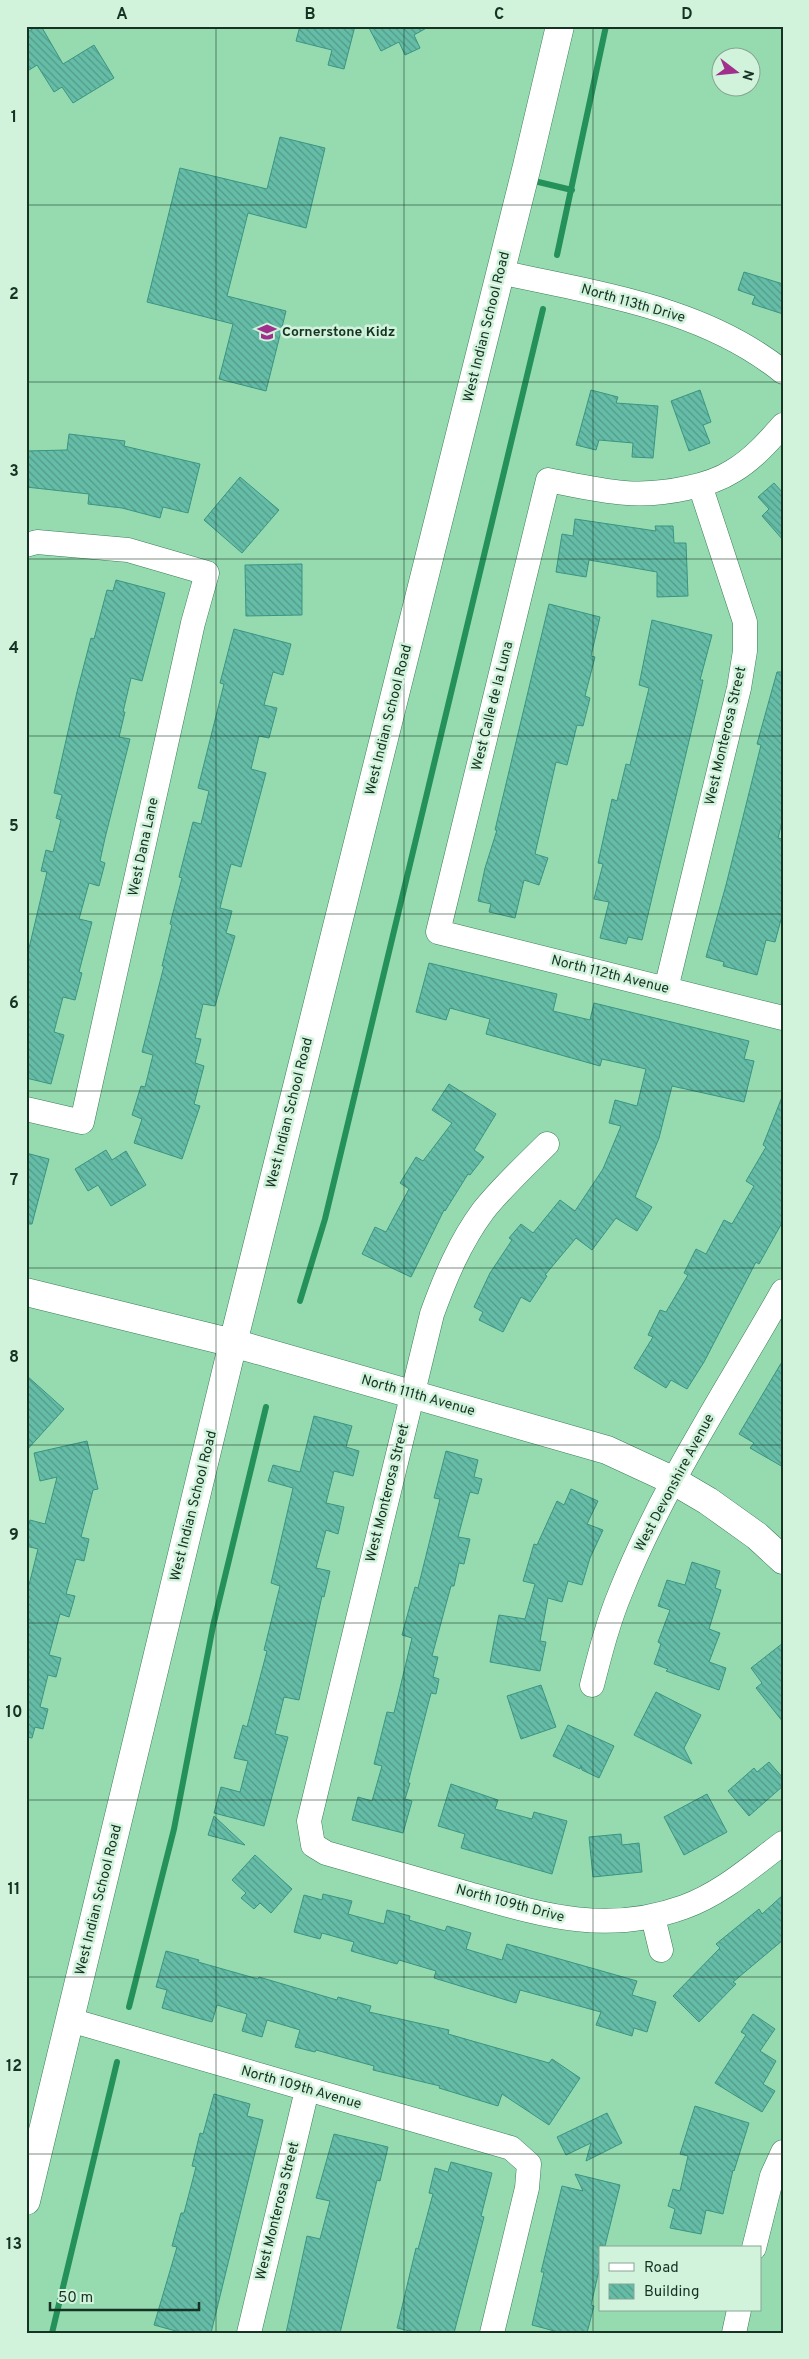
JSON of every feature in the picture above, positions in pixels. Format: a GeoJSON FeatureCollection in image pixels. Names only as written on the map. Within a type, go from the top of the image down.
{"type":"FeatureCollection","features":[{"type":"Feature","properties":{"kind":"main road","name":"West Indian School Road"},"geometry":{"type":"LineString","coordinates":[[26,2201],[233,1343],[560,26]]}},
{"type":"Feature","properties":{"kind":"main road","name":"North 111th Avenue"},"geometry":{"type":"LineString","coordinates":[[26,1292],[233,1343],[607,1450],[674,1481],[734,1518],[783,1560]]}},
{"type":"Feature","properties":{"kind":"street","name":"North 113th Drive"},"geometry":{"type":"LineString","coordinates":[[500,272],[603,294],[670,312],[720,334],[783,372]]}},
{"type":"Feature","properties":{"kind":"street"},"geometry":{"type":"LineString","coordinates":[[700,485],[732,472],[746,462],[783,425]]}},
{"type":"Feature","properties":{"kind":"street","name":"West Calle de la Luna"},"geometry":{"type":"LineString","coordinates":[[438,932],[548,480],[636,494],[660,494],[700,485]]}},
{"type":"Feature","properties":{"kind":"street","name":"West Monterosa Street"},"geometry":{"type":"LineString","coordinates":[[666,990],[738,688],[745,651],[745,622],[700,485]]}},
{"type":"Feature","properties":{"kind":"street","name":"West Dana Lane"},"geometry":{"type":"LineString","coordinates":[[26,545],[36,542],[128,550],[207,573],[193,623],[82,1122],[26,1109]]}},
{"type":"Feature","properties":{"kind":"street","name":"North 112th Avenue"},"geometry":{"type":"LineString","coordinates":[[438,932],[783,1018]]}},
{"type":"Feature","properties":{"kind":"street","name":"West Monterosa Street"},"geometry":{"type":"LineString","coordinates":[[313,1845],[309,1821],[432,1314],[442,1288],[467,1236],[503,1188],[547,1144]]}},
{"type":"Feature","properties":{"kind":"street","name":"West Devonshire Avenue"},"geometry":{"type":"LineString","coordinates":[[592,1685],[620,1593],[634,1559],[674,1481],[783,1291]]}},
{"type":"Feature","properties":{"kind":"street","name":"North 109th Drive"},"geometry":{"type":"LineString","coordinates":[[313,1845],[326,1853],[549,1916],[590,1922],[614,1922],[653,1917],[686,1907],[710,1895],[783,1843]]}},
{"type":"Feature","properties":{"kind":"street"},"geometry":{"type":"LineString","coordinates":[[653,1917],[661,1950]]}},
{"type":"Feature","properties":{"kind":"street","name":"North 109th Avenue"},"geometry":{"type":"LineString","coordinates":[[70,2020],[511,2148],[529,2164],[528,2188],[492,2333]]}},
{"type":"Feature","properties":{"kind":"street","name":"West Monterosa Street"},"geometry":{"type":"LineString","coordinates":[[249,2333],[307,2090]]}},
{"type":"Feature","properties":{"kind":"street"},"geometry":{"type":"LineString","coordinates":[[754,2246],[772,2176],[783,2152]]}},
{"type":"Feature","properties":{"kind":"street"},"geometry":{"type":"LineString","coordinates":[[734,2333],[739,2312]]}},
{"type":"Feature","properties":{"kind":"building"},"geometry":{"type":"Polygon","coordinates":[[[37,26],[41,26],[63,64],[94,45],[114,78],[73,103],[62,87],[54,92],[37,65],[26,72],[26,33],[37,26]]]}},
{"type":"Feature","properties":{"kind":"building"},"geometry":{"type":"Polygon","coordinates":[[[300,26],[355,26],[344,69],[328,65],[332,50],[296,41],[300,26]]]}},
{"type":"Feature","properties":{"kind":"building"},"geometry":{"type":"Polygon","coordinates":[[[368,26],[430,26],[414,35],[420,48],[405,55],[399,42],[381,51],[368,26]]]}},
{"type":"Feature","properties":{"kind":"building"},"geometry":{"type":"Polygon","coordinates":[[[280,137],[325,148],[306,228],[248,213],[227,296],[286,311],[266,391],[219,379],[233,324],[147,302],[180,168],[267,189],[280,137]]]}},
{"type":"Feature","properties":{"kind":"building"},"geometry":{"type":"Polygon","coordinates":[[[744,272],[783,284],[783,314],[752,304],[755,296],[738,290],[744,272]]]}},
{"type":"Feature","properties":{"kind":"building"},"geometry":{"type":"Polygon","coordinates":[[[591,390],[618,397],[616,403],[658,406],[653,458],[632,457],[633,443],[599,440],[596,450],[576,445],[591,390]]]}},
{"type":"Feature","properties":{"kind":"building"},"geometry":{"type":"Polygon","coordinates":[[[700,390],[711,422],[703,425],[710,443],[689,451],[671,401],[700,390]]]}},
{"type":"Feature","properties":{"kind":"building"},"geometry":{"type":"Polygon","coordinates":[[[69,434],[125,441],[124,446],[200,464],[188,513],[163,507],[160,518],[122,508],[88,504],[89,494],[26,487],[26,451],[67,450],[69,434]]]}},
{"type":"Feature","properties":{"kind":"building"},"geometry":{"type":"Polygon","coordinates":[[[240,477],[279,510],[242,553],[204,520],[240,477]]]}},
{"type":"Feature","properties":{"kind":"building"},"geometry":{"type":"Polygon","coordinates":[[[774,483],[783,493],[783,540],[762,516],[769,509],[758,497],[774,483]]]}},
{"type":"Feature","properties":{"kind":"building"},"geometry":{"type":"Polygon","coordinates":[[[575,519],[656,531],[655,526],[673,526],[674,543],[686,543],[688,596],[657,597],[657,572],[589,560],[586,577],[556,572],[562,534],[573,536],[575,519]]]}},
{"type":"Feature","properties":{"kind":"building"},"geometry":{"type":"Polygon","coordinates":[[[302,564],[302,615],[246,616],[245,565],[302,564]]]}},
{"type":"Feature","properties":{"kind":"building"},"geometry":{"type":"Polygon","coordinates":[[[116,580],[165,593],[142,681],[131,678],[123,712],[125,712],[119,737],[130,739],[100,861],[105,863],[99,886],[89,883],[79,919],[92,922],[79,972],[82,973],[75,1000],[63,997],[54,1032],[64,1035],[51,1084],[26,1078],[26,961],[47,872],[41,871],[46,850],[53,852],[61,820],[56,818],[62,795],[54,793],[77,692],[91,638],[94,639],[107,590],[113,591],[116,580]]]}},
{"type":"Feature","properties":{"kind":"building"},"geometry":{"type":"Polygon","coordinates":[[[549,604],[600,617],[591,656],[595,657],[585,696],[590,698],[583,726],[577,725],[567,765],[556,762],[535,854],[548,858],[539,885],[524,880],[515,918],[489,912],[491,904],[478,901],[485,868],[497,830],[495,830],[549,604]]]}},
{"type":"Feature","properties":{"kind":"building"},"geometry":{"type":"Polygon","coordinates":[[[652,620],[712,635],[700,680],[703,680],[642,940],[628,937],[626,944],[600,938],[609,902],[594,899],[603,864],[598,863],[612,799],[617,801],[626,764],[630,765],[649,688],[639,685],[652,620]]]}},
{"type":"Feature","properties":{"kind":"building"},"geometry":{"type":"Polygon","coordinates":[[[234,629],[291,644],[283,675],[273,672],[264,705],[277,708],[269,738],[259,736],[251,769],[266,773],[241,867],[231,864],[220,908],[232,911],[226,933],[235,936],[215,1006],[203,1004],[195,1038],[201,1039],[195,1063],[204,1066],[194,1104],[200,1106],[182,1159],[134,1143],[142,1119],[132,1115],[141,1086],[145,1087],[153,1055],[142,1052],[164,966],[162,966],[172,925],[170,924],[182,878],[179,877],[193,822],[201,824],[209,791],[198,788],[224,684],[220,683],[234,629]]]}},
{"type":"Feature","properties":{"kind":"building"},"geometry":{"type":"Polygon","coordinates":[[[777,672],[783,672],[783,818],[778,838],[783,839],[783,912],[775,942],[766,940],[757,975],[723,966],[724,962],[706,957],[761,745],[757,744],[777,672]]]}},
{"type":"Feature","properties":{"kind":"building"},"geometry":{"type":"Polygon","coordinates":[[[429,963],[557,994],[553,1011],[590,1020],[594,1003],[749,1041],[744,1059],[754,1061],[744,1102],[672,1086],[659,1138],[635,1197],[652,1207],[637,1231],[616,1218],[592,1250],[576,1238],[545,1275],[547,1276],[530,1302],[521,1297],[503,1332],[479,1320],[483,1312],[474,1307],[490,1273],[512,1240],[509,1238],[521,1224],[533,1233],[560,1200],[575,1211],[603,1169],[621,1126],[609,1123],[615,1100],[637,1106],[646,1069],[602,1059],[600,1066],[486,1034],[490,1019],[450,1008],[446,1020],[416,1012],[429,963]]]}},
{"type":"Feature","properties":{"kind":"building"},"geometry":{"type":"Polygon","coordinates":[[[449,1084],[496,1114],[474,1150],[484,1157],[470,1175],[468,1174],[444,1210],[411,1277],[362,1254],[375,1227],[386,1232],[409,1189],[400,1183],[416,1157],[423,1161],[452,1123],[432,1110],[449,1084]]]}},
{"type":"Feature","properties":{"kind":"building"},"geometry":{"type":"Polygon","coordinates":[[[782,1097],[783,1221],[759,1264],[756,1262],[704,1362],[687,1389],[671,1380],[666,1388],[634,1368],[653,1337],[648,1335],[660,1310],[666,1312],[688,1275],[684,1273],[696,1249],[706,1254],[724,1220],[732,1224],[754,1186],[746,1181],[766,1147],[763,1145],[782,1097]]]}},
{"type":"Feature","properties":{"kind":"building"},"geometry":{"type":"Polygon","coordinates":[[[106,1150],[112,1160],[126,1151],[146,1185],[111,1206],[98,1185],[88,1191],[75,1169],[106,1150]]]}},
{"type":"Feature","properties":{"kind":"building"},"geometry":{"type":"Polygon","coordinates":[[[26,1153],[49,1159],[32,1224],[26,1224],[26,1153]]]}},
{"type":"Feature","properties":{"kind":"building"},"geometry":{"type":"Polygon","coordinates":[[[783,1360],[783,1467],[750,1448],[754,1443],[739,1434],[783,1360]]]}},
{"type":"Feature","properties":{"kind":"building"},"geometry":{"type":"Polygon","coordinates":[[[26,1375],[64,1409],[26,1451],[26,1375]]]}},
{"type":"Feature","properties":{"kind":"building"},"geometry":{"type":"Polygon","coordinates":[[[314,1416],[352,1426],[346,1447],[359,1451],[353,1476],[334,1471],[326,1503],[344,1507],[338,1534],[326,1530],[316,1568],[330,1571],[324,1597],[322,1596],[299,1700],[284,1697],[275,1734],[288,1737],[264,1826],[214,1813],[221,1787],[240,1792],[248,1761],[234,1758],[243,1725],[247,1727],[267,1651],[264,1650],[280,1586],[271,1583],[293,1488],[268,1481],[273,1465],[300,1472],[314,1416]]]}},
{"type":"Feature","properties":{"kind":"building"},"geometry":{"type":"Polygon","coordinates":[[[87,1441],[98,1489],[93,1490],[81,1537],[89,1539],[84,1561],[76,1559],[66,1594],[75,1596],[69,1617],[60,1614],[49,1655],[61,1658],[56,1677],[48,1675],[40,1707],[48,1709],[43,1729],[35,1727],[32,1738],[26,1737],[26,1585],[29,1585],[38,1549],[26,1546],[26,1535],[30,1520],[45,1524],[57,1477],[40,1481],[34,1453],[87,1441]]]}},
{"type":"Feature","properties":{"kind":"building"},"geometry":{"type":"Polygon","coordinates":[[[446,1451],[478,1460],[474,1477],[482,1479],[478,1494],[470,1492],[458,1537],[470,1539],[464,1564],[459,1563],[454,1586],[451,1586],[432,1656],[438,1657],[433,1677],[439,1679],[436,1694],[431,1693],[408,1783],[410,1783],[405,1799],[412,1801],[403,1833],[352,1820],[358,1797],[372,1801],[382,1766],[374,1764],[387,1712],[394,1713],[412,1638],[402,1635],[415,1587],[418,1588],[440,1499],[434,1498],[446,1451]]]}},
{"type":"Feature","properties":{"kind":"building"},"geometry":{"type":"Polygon","coordinates":[[[571,1489],[598,1501],[587,1524],[603,1530],[590,1558],[582,1585],[568,1581],[562,1602],[548,1598],[540,1641],[546,1642],[540,1671],[490,1662],[499,1615],[525,1619],[535,1584],[523,1581],[534,1544],[537,1545],[557,1501],[564,1505],[571,1489]]]}},
{"type":"Feature","properties":{"kind":"building"},"geometry":{"type":"Polygon","coordinates":[[[692,1562],[720,1571],[715,1588],[721,1590],[709,1629],[720,1633],[709,1662],[726,1668],[719,1690],[666,1671],[668,1669],[654,1664],[661,1644],[658,1642],[670,1610],[658,1606],[667,1580],[685,1585],[692,1562]]]}},
{"type":"Feature","properties":{"kind":"building"},"geometry":{"type":"Polygon","coordinates":[[[783,1643],[783,1722],[756,1688],[762,1683],[751,1668],[783,1643]]]}},
{"type":"Feature","properties":{"kind":"building"},"geometry":{"type":"Polygon","coordinates":[[[541,1685],[556,1727],[521,1739],[507,1696],[541,1685]]]}},
{"type":"Feature","properties":{"kind":"building"},"geometry":{"type":"Polygon","coordinates":[[[656,1692],[701,1715],[684,1748],[692,1764],[634,1735],[656,1692]]]}},
{"type":"Feature","properties":{"kind":"building"},"geometry":{"type":"Polygon","coordinates":[[[568,1725],[614,1746],[599,1778],[582,1770],[581,1765],[580,1769],[553,1756],[568,1725]]]}},
{"type":"Feature","properties":{"kind":"building"},"geometry":{"type":"Polygon","coordinates":[[[769,1762],[783,1778],[783,1786],[749,1816],[728,1791],[754,1768],[757,1772],[769,1762]]]}},
{"type":"Feature","properties":{"kind":"building"},"geometry":{"type":"Polygon","coordinates":[[[451,1784],[498,1800],[495,1809],[532,1819],[534,1812],[567,1821],[552,1874],[461,1848],[465,1834],[438,1826],[451,1784]]]}},
{"type":"Feature","properties":{"kind":"building"},"geometry":{"type":"Polygon","coordinates":[[[707,1794],[727,1832],[684,1855],[664,1817],[707,1794]]]}},
{"type":"Feature","properties":{"kind":"building"},"geometry":{"type":"Polygon","coordinates":[[[214,1816],[245,1845],[208,1835],[214,1816]]]}},
{"type":"Feature","properties":{"kind":"building"},"geometry":{"type":"Polygon","coordinates":[[[621,1834],[622,1845],[639,1843],[642,1872],[593,1877],[589,1837],[621,1834]]]}},
{"type":"Feature","properties":{"kind":"building"},"geometry":{"type":"Polygon","coordinates":[[[255,1855],[292,1889],[271,1913],[260,1903],[254,1909],[241,1898],[246,1893],[232,1880],[255,1855]]]}},
{"type":"Feature","properties":{"kind":"building"},"geometry":{"type":"Polygon","coordinates":[[[323,1894],[352,1901],[348,1914],[384,1924],[387,1910],[410,1916],[409,1920],[445,1931],[447,1926],[471,1933],[466,1949],[502,1960],[507,1944],[637,1981],[632,1995],[656,2002],[647,2032],[634,2028],[632,2036],[596,2025],[601,2012],[520,1990],[516,2003],[434,1978],[436,1971],[399,1960],[397,1964],[351,1951],[354,1942],[322,1933],[320,1939],[294,1932],[304,1895],[322,1900],[323,1894]]]}},
{"type":"Feature","properties":{"kind":"building"},"geometry":{"type":"Polygon","coordinates":[[[783,1895],[783,1940],[733,1982],[736,1984],[699,2022],[673,1996],[720,1948],[716,1944],[759,1909],[762,1914],[783,1895]]]}},
{"type":"Feature","properties":{"kind":"building"},"geometry":{"type":"Polygon","coordinates":[[[166,1951],[258,1979],[259,1977],[337,2000],[338,1997],[371,2006],[369,2012],[449,2030],[448,2034],[549,2063],[552,2059],[580,2078],[549,2125],[502,2094],[498,2106],[439,2088],[440,2086],[373,2070],[374,2066],[316,2050],[315,2052],[295,2047],[300,2030],[267,2020],[262,2037],[242,2031],[247,2014],[217,2005],[212,2022],[162,2008],[167,1990],[156,1987],[166,1951]]]}},
{"type":"Feature","properties":{"kind":"building"},"geometry":{"type":"Polygon","coordinates":[[[753,2014],[775,2029],[760,2051],[776,2061],[763,2084],[775,2091],[762,2112],[715,2083],[746,2035],[741,2032],[753,2014]]]}},
{"type":"Feature","properties":{"kind":"building"},"geometry":{"type":"Polygon","coordinates":[[[214,2094],[250,2104],[247,2116],[263,2120],[211,2333],[183,2333],[154,2325],[177,2247],[172,2246],[181,2213],[184,2213],[196,2167],[192,2166],[200,2133],[203,2134],[214,2094]]]}},
{"type":"Feature","properties":{"kind":"building"},"geometry":{"type":"Polygon","coordinates":[[[695,2106],[749,2123],[733,2170],[723,2214],[706,2210],[701,2234],[670,2228],[675,2209],[668,2206],[673,2189],[680,2191],[688,2156],[680,2154],[695,2106]]]}},
{"type":"Feature","properties":{"kind":"building"},"geometry":{"type":"Polygon","coordinates":[[[607,2113],[622,2143],[586,2161],[591,2143],[566,2155],[557,2137],[607,2113]]]}},
{"type":"Feature","properties":{"kind":"building"},"geometry":{"type":"Polygon","coordinates":[[[334,2134],[388,2147],[380,2181],[377,2180],[340,2333],[286,2333],[307,2236],[320,2239],[330,2201],[316,2198],[334,2134]]]}},
{"type":"Feature","properties":{"kind":"building"},"geometry":{"type":"Polygon","coordinates":[[[451,2162],[492,2173],[481,2216],[484,2217],[454,2333],[418,2333],[397,2328],[416,2248],[418,2249],[433,2194],[429,2193],[435,2168],[448,2172],[451,2162]]]}},
{"type":"Feature","properties":{"kind":"building"},"geometry":{"type":"Polygon","coordinates":[[[575,2174],[620,2185],[605,2246],[599,2246],[599,2270],[591,2305],[594,2306],[587,2333],[562,2333],[532,2325],[544,2272],[541,2272],[562,2186],[583,2191],[575,2174]]]}},
{"type":"Feature","properties":{"kind":"waterway"},"geometry":{"type":"LineString","coordinates":[[557,255],[606,26]]}},
{"type":"Feature","properties":{"kind":"waterway"},"geometry":{"type":"LineString","coordinates":[[530,180],[572,190]]}},
{"type":"Feature","properties":{"kind":"waterway"},"geometry":{"type":"LineString","coordinates":[[300,1301],[325,1219],[543,309]]}},
{"type":"Feature","properties":{"kind":"waterway"},"geometry":{"type":"LineString","coordinates":[[129,2007],[174,1829],[213,1626],[266,1407]]}},
{"type":"Feature","properties":{"kind":"waterway"},"geometry":{"type":"LineString","coordinates":[[52,2333],[117,2062]]}},
{"type":"Feature","properties":{"kind":"place","name":"Cornerstone Kidz"},"geometry":{"type":"Point","coordinates":[267,332]}}]}
